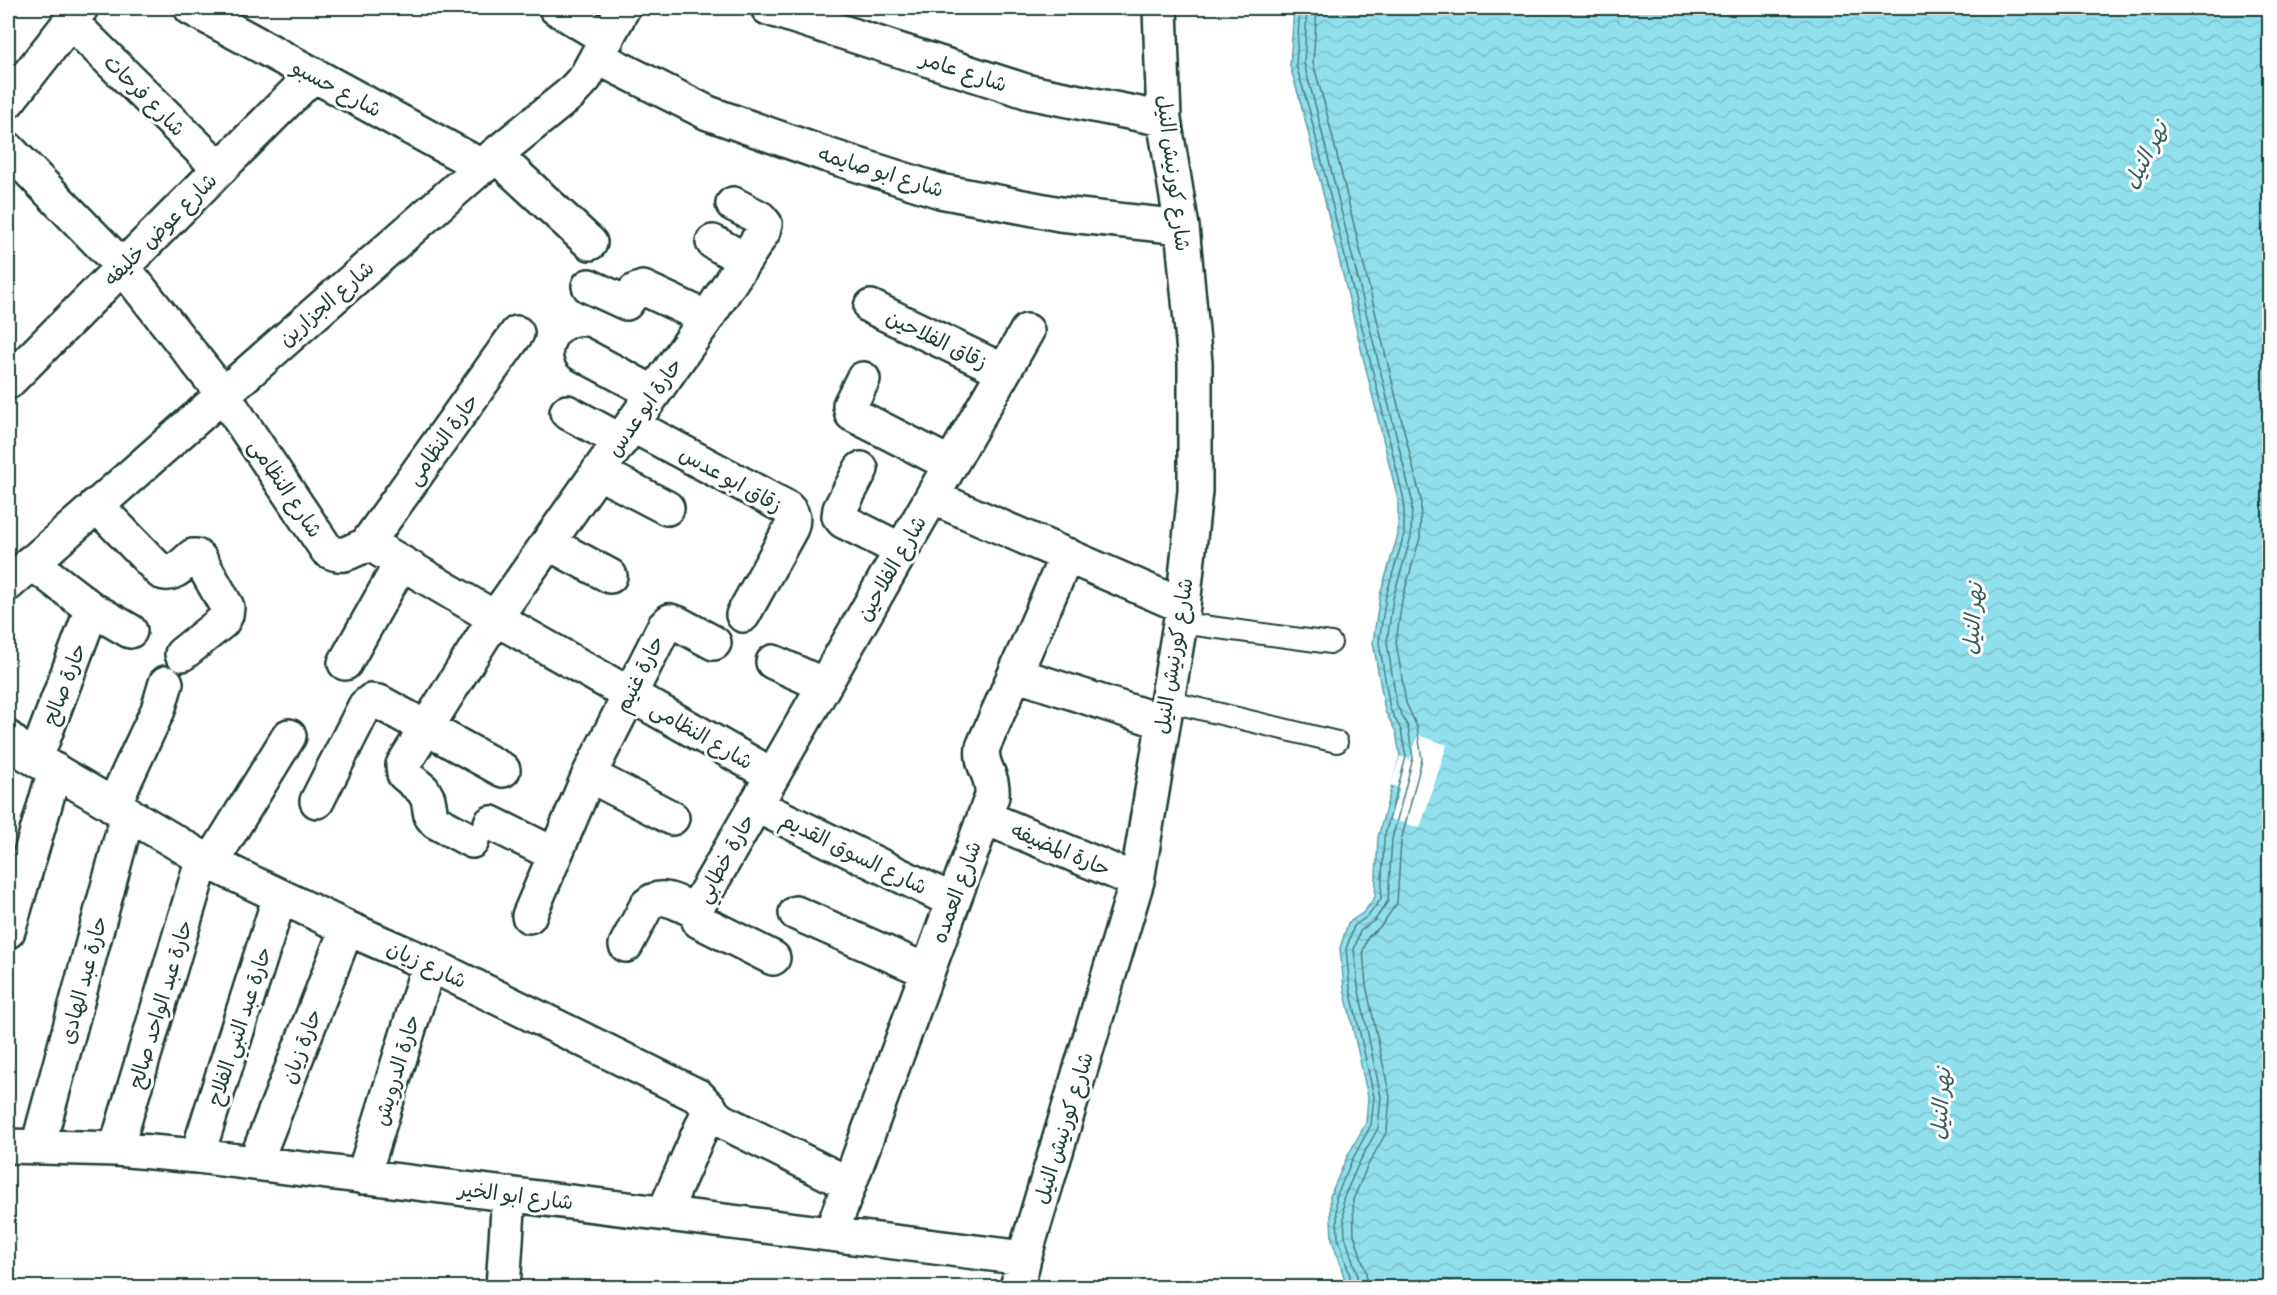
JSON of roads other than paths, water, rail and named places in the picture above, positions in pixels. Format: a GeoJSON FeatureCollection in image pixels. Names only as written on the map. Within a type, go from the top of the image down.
{"type":"FeatureCollection","features":[{"type":"Feature","properties":{"kind":"street","name":"شارع حسبو"},"geometry":{"type":"LineString","coordinates":[[191,8],[312,75],[489,161],[590,243]]}},
{"type":"Feature","properties":{"kind":"street","name":"شارع ابو صايمه"},"geometry":{"type":"LineString","coordinates":[[556,8],[602,48],[708,113],[827,155],[940,191],[1060,214],[1182,228]]}},
{"type":"Feature","properties":{"kind":"street","name":"شارع الجزارين"},"geometry":{"type":"LineString","coordinates":[[19,573],[222,393],[489,161],[570,94],[585,78],[623,8]]}},
{"type":"Feature","properties":{"kind":"street","name":"شارع عامر"},"geometry":{"type":"LineString","coordinates":[[768,8],[1029,92],[1164,119]]}},
{"type":"Feature","properties":{"kind":"street","name":"شارع كورنيش النيل"},"geometry":{"type":"LineString","coordinates":[[1021,1273],[1137,881],[1181,614],[1196,491],[1195,363],[1182,228],[1164,119],[1160,8]]}},
{"type":"Feature","properties":{"kind":"street"},"geometry":{"type":"LineString","coordinates":[[8,101],[75,14]]}},
{"type":"Feature","properties":{"kind":"street","name":"شارع فرحات"},"geometry":{"type":"LineString","coordinates":[[75,14],[220,169]]}},
{"type":"Feature","properties":{"kind":"street","name":"شارع عوض خليفه"},"geometry":{"type":"LineString","coordinates":[[8,382],[312,75]]}},
{"type":"Feature","properties":{"kind":"street","name":"شارع النظامى"},"geometry":{"type":"LineString","coordinates":[[8,149],[122,266],[222,393],[327,550],[336,555],[345,555],[366,545],[375,547],[495,618],[772,775]]}},
{"type":"Feature","properties":{"kind":"street","name":"حارة ابو عدس"},"geometry":{"type":"LineString","coordinates":[[555,854],[481,832],[436,822],[430,816],[428,800],[423,790],[404,774],[403,765],[495,618],[707,318],[763,232],[765,224],[760,218],[733,204]]}},
{"type":"Feature","properties":{"kind":"street"},"geometry":{"type":"LineString","coordinates":[[713,242],[745,260]]}},
{"type":"Feature","properties":{"kind":"street"},"geometry":{"type":"LineString","coordinates":[[589,286],[626,303],[635,291],[643,288],[707,318]]}},
{"type":"Feature","properties":{"kind":"street","name":"زقاق الفلاحين"},"geometry":{"type":"LineString","coordinates":[[871,307],[1004,371]]}},
{"type":"Feature","properties":{"kind":"street","name":"شارع الفلاحين"},"geometry":{"type":"LineString","coordinates":[[755,805],[1027,331]]}},
{"type":"Feature","properties":{"kind":"street","name":"حارة النظامى"},"geometry":{"type":"LineString","coordinates":[[366,545],[518,333]]}},
{"type":"Feature","properties":{"kind":"street"},"geometry":{"type":"LineString","coordinates":[[581,354],[654,393]]}},
{"type":"Feature","properties":{"kind":"street"},"geometry":{"type":"LineString","coordinates":[[863,379],[850,405],[852,414],[950,464]]}},
{"type":"Feature","properties":{"kind":"street"},"geometry":{"type":"LineString","coordinates":[[567,412],[626,433]]}},
{"type":"Feature","properties":{"kind":"street","name":"زقاق ابو عدس"},"geometry":{"type":"LineString","coordinates":[[626,433],[788,508],[793,514],[794,520],[791,528],[743,615]]}},
{"type":"Feature","properties":{"kind":"street"},"geometry":{"type":"LineString","coordinates":[[861,469],[840,509],[839,516],[843,521],[901,550]]}},
{"type":"Feature","properties":{"kind":"street"},"geometry":{"type":"LineString","coordinates":[[598,472],[667,508]]}},
{"type":"Feature","properties":{"kind":"street"},"geometry":{"type":"LineString","coordinates":[[932,496],[1067,555],[1181,614]]}},
{"type":"Feature","properties":{"kind":"street"},"geometry":{"type":"LineString","coordinates":[[96,505],[161,572],[172,573],[196,556],[205,568],[227,607],[226,615],[222,622],[182,654]]}},
{"type":"Feature","properties":{"kind":"street"},"geometry":{"type":"LineString","coordinates":[[548,543],[610,576]]}},
{"type":"Feature","properties":{"kind":"street","name":"شارع العمده"},"geometry":{"type":"LineString","coordinates":[[831,1234],[992,796],[993,782],[981,759],[983,747],[1067,555]]}},
{"type":"Feature","properties":{"kind":"street"},"geometry":{"type":"LineString","coordinates":[[345,663],[401,563]]}},
{"type":"Feature","properties":{"kind":"street"},"geometry":{"type":"LineString","coordinates":[[19,573],[92,609],[130,631]]}},
{"type":"Feature","properties":{"kind":"street","name":"حارة صالح"},"geometry":{"type":"LineString","coordinates":[[8,931],[45,764],[92,609]]}},
{"type":"Feature","properties":{"kind":"street","name":"حارة غنيم"},"geometry":{"type":"LineString","coordinates":[[529,916],[589,775],[664,627],[670,621],[714,643]]}},
{"type":"Feature","properties":{"kind":"street"},"geometry":{"type":"LineString","coordinates":[[773,662],[824,685]]}},
{"type":"Feature","properties":{"kind":"street"},"geometry":{"type":"LineString","coordinates":[[1015,674],[1165,711]]}},
{"type":"Feature","properties":{"kind":"street"},"geometry":{"type":"LineString","coordinates":[[121,810],[166,683]]}},
{"type":"Feature","properties":{"kind":"street"},"geometry":{"type":"LineString","coordinates":[[317,801],[365,706],[371,701],[379,702],[503,770]]}},
{"type":"Feature","properties":{"kind":"street","name":"حارة عبد الواحد صالح"},"geometry":{"type":"LineString","coordinates":[[116,1149],[207,861],[290,736]]}},
{"type":"Feature","properties":{"kind":"street","name":"شارع زيان"},"geometry":{"type":"LineString","coordinates":[[8,738],[25,753],[207,861],[347,928],[429,964],[698,1096],[715,1117],[849,1184]]}},
{"type":"Feature","properties":{"kind":"street"},"geometry":{"type":"LineString","coordinates":[[589,775],[672,818]]}},
{"type":"Feature","properties":{"kind":"street","name":"شارع السوق القديم"},"geometry":{"type":"LineString","coordinates":[[755,805],[953,901]]}},
{"type":"Feature","properties":{"kind":"street","name":"حارة خطابي"},"geometry":{"type":"LineString","coordinates":[[695,911],[755,805]]}},
{"type":"Feature","properties":{"kind":"street","name":"حارة عبد الهادى"},"geometry":{"type":"LineString","coordinates":[[23,1146],[121,810]]}},
{"type":"Feature","properties":{"kind":"street","name":"حارة المضيفه"},"geometry":{"type":"LineString","coordinates":[[984,817],[1137,881]]}},
{"type":"Feature","properties":{"kind":"street","name":"حارة عبد النبي الفلاح"},"geometry":{"type":"LineString","coordinates":[[197,1156],[280,896]]}},
{"type":"Feature","properties":{"kind":"street","name":"حارة خطابي"},"geometry":{"type":"LineString","coordinates":[[626,945],[647,905],[652,900],[668,898],[695,911],[699,921],[772,958]]}},
{"type":"Feature","properties":{"kind":"street"},"geometry":{"type":"LineString","coordinates":[[796,913],[927,971]]}},
{"type":"Feature","properties":{"kind":"street","name":"حارة زيان"},"geometry":{"type":"LineString","coordinates":[[255,1163],[347,928]]}},
{"type":"Feature","properties":{"kind":"street","name":"حارة الدرويش"},"geometry":{"type":"LineString","coordinates":[[363,1177],[429,964]]}},
{"type":"Feature","properties":{"kind":"street"},"geometry":{"type":"LineString","coordinates":[[664,1213],[710,1108]]}},
{"type":"Feature","properties":{"kind":"street","name":"شارع ابو الخير"},"geometry":{"type":"LineString","coordinates":[[23,1146],[116,1149],[197,1156],[831,1234],[1021,1273]]}},
{"type":"Feature","properties":{"kind":"street"},"geometry":{"type":"LineString","coordinates":[[503,1287],[509,1194]]}},
{"type":"Feature","properties":{"kind":"lane"},"geometry":{"type":"LineString","coordinates":[[1181,614],[1331,643]]}},
{"type":"Feature","properties":{"kind":"lane"},"geometry":{"type":"LineString","coordinates":[[1165,711],[1337,742]]}},
{"type":"Feature","properties":{"kind":"water","name":"نهر النيل"},"geometry":{"type":"Polygon","coordinates":[[[1294,8],[2269,8],[2269,1287],[1344,1287],[1344,1277],[1332,1239],[1330,1196],[1347,1157],[1366,1123],[1368,1097],[1344,988],[1340,948],[1348,923],[1364,912],[1375,897],[1378,837],[1400,756],[1396,732],[1385,711],[1373,642],[1380,595],[1398,535],[1398,500],[1290,66],[1294,8]]]}}]}
